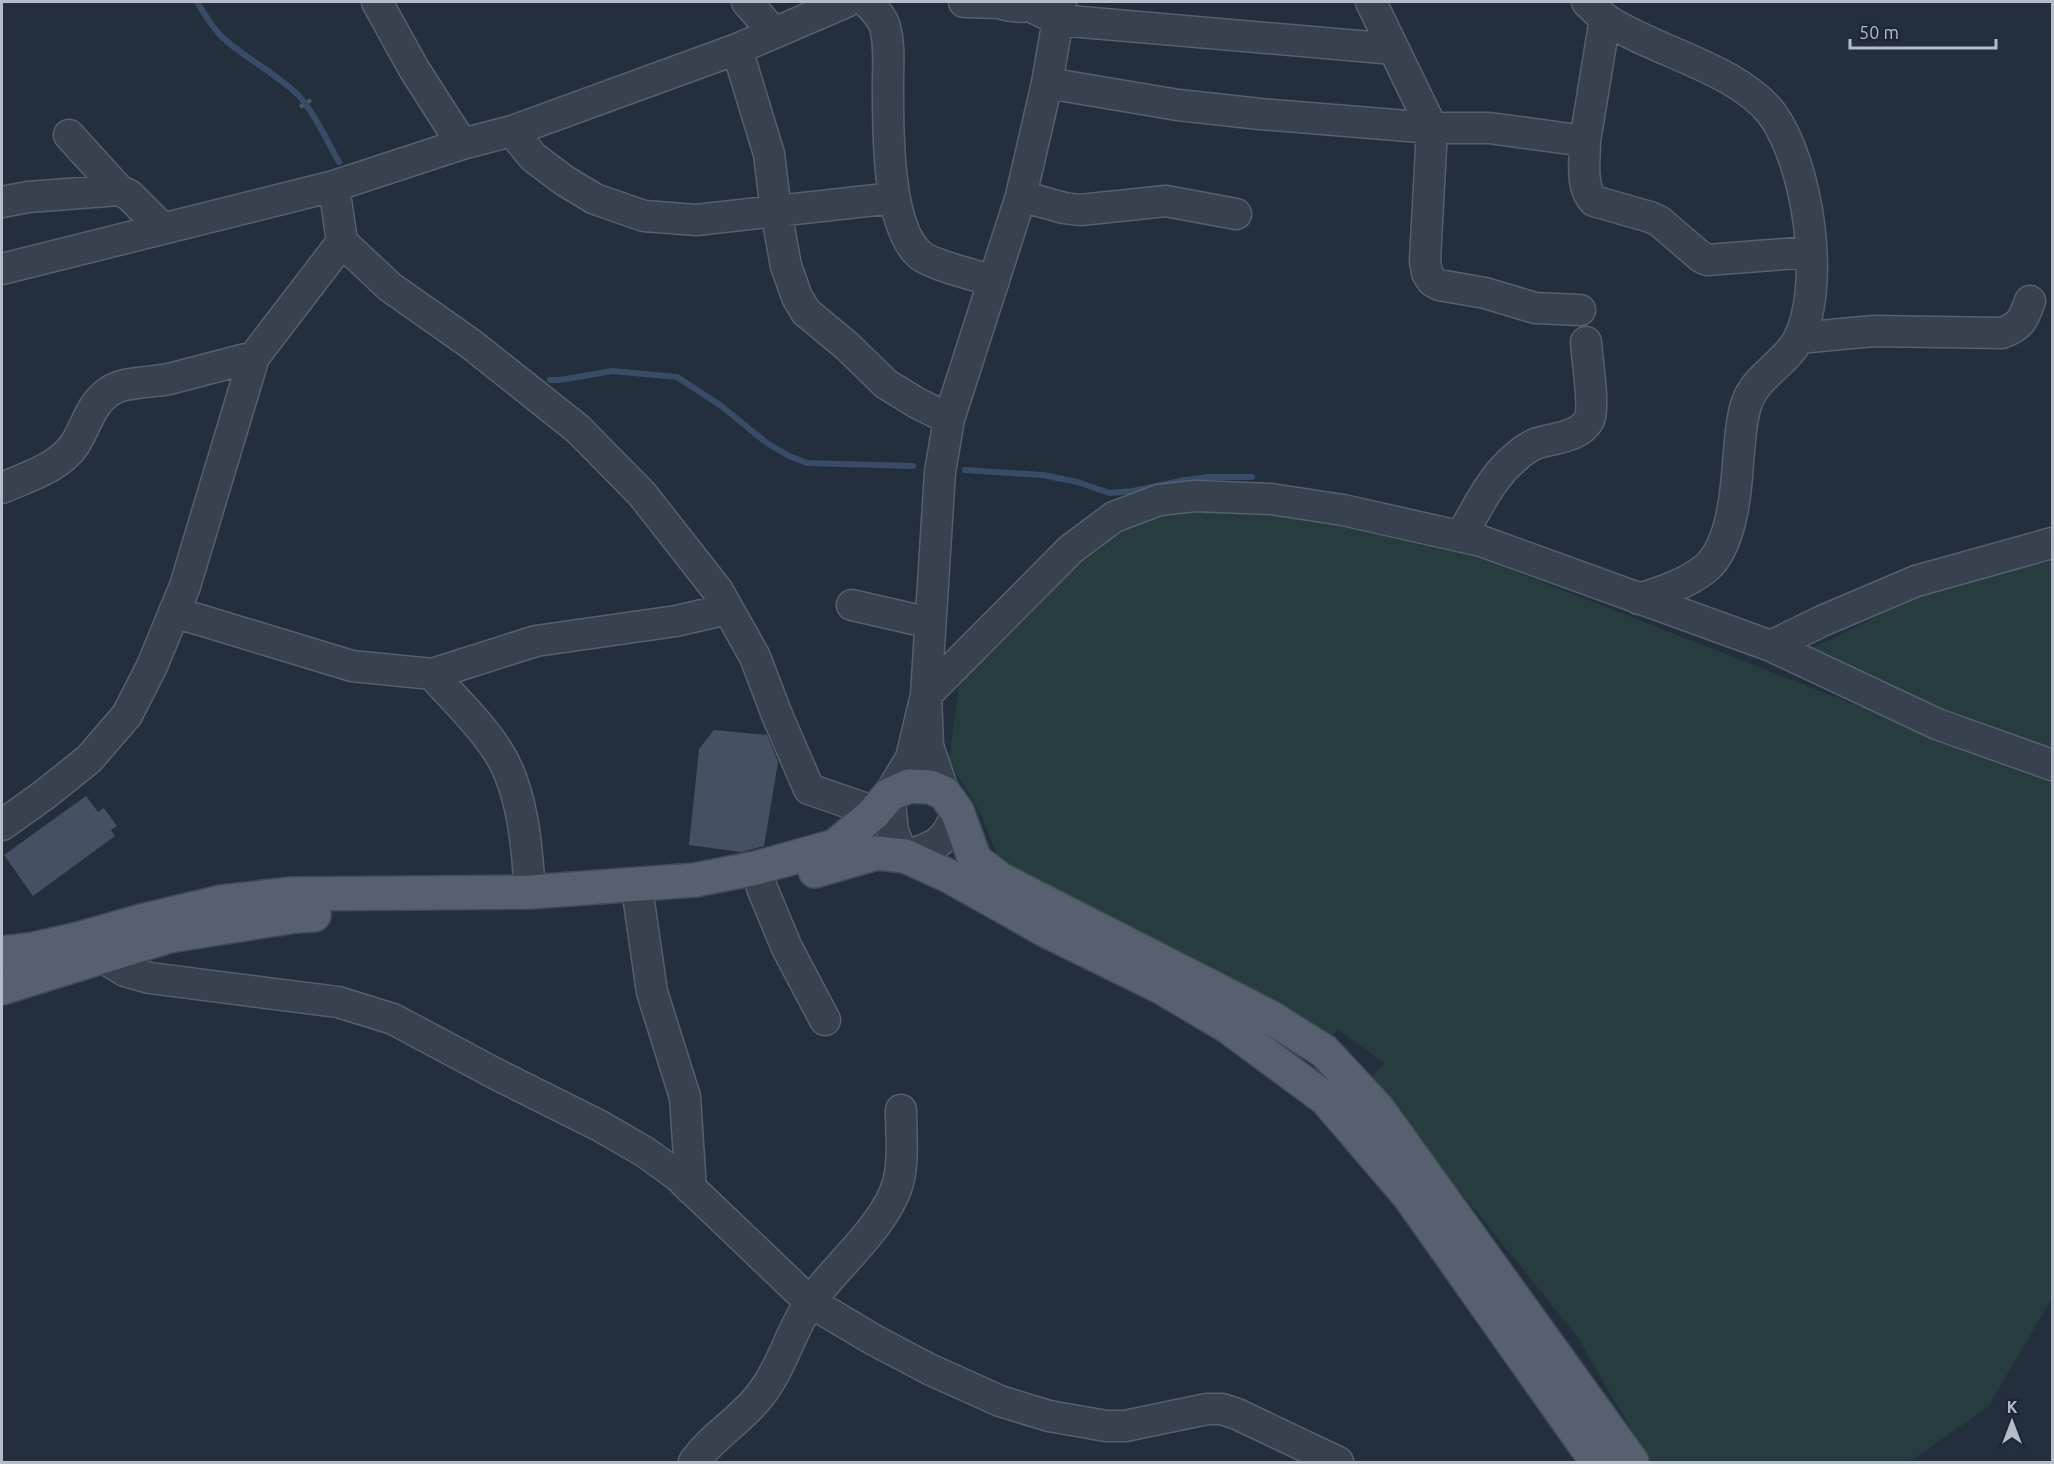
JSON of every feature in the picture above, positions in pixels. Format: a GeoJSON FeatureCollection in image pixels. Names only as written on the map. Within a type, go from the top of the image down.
{"type":"FeatureCollection","features":[{"type":"Feature","properties":{"kind":"main road"},"geometry":{"type":"LineString","coordinates":[[2,953],[29,950],[68,941],[221,902],[291,894],[530,892],[695,880],[756,868],[835,846],[885,808],[909,786],[930,787],[950,802],[975,860],[1000,879],[1270,1017],[1324,1051],[1378,1109],[1632,1462]]}},
{"type":"Feature","properties":{"kind":"main road"},"geometry":{"type":"LineString","coordinates":[[2,988],[169,936],[296,916],[531,910],[707,897],[762,888],[851,859],[877,853],[905,856],[951,877],[1047,931],[1161,987],[1227,1026],[1326,1099],[1409,1196],[1597,1462]]}},
{"type":"Feature","properties":{"kind":"street"},"geometry":{"type":"LineString","coordinates":[[377,2],[414,69],[462,144]]}},
{"type":"Feature","properties":{"kind":"street"},"geometry":{"type":"LineString","coordinates":[[747,2],[774,33]]}},
{"type":"Feature","properties":{"kind":"street"},"geometry":{"type":"LineString","coordinates":[[2,269],[334,186],[462,144],[512,131],[737,49],[846,2]]}},
{"type":"Feature","properties":{"kind":"street"},"geometry":{"type":"LineString","coordinates":[[867,2],[885,25],[888,39],[888,115],[894,198],[906,235],[921,255],[928,260],[994,281]]}},
{"type":"Feature","properties":{"kind":"street"},"geometry":{"type":"LineString","coordinates":[[964,2],[999,2],[1015,8],[1048,7],[1394,49]]}},
{"type":"Feature","properties":{"kind":"street"},"geometry":{"type":"LineString","coordinates":[[1371,2],[1432,128],[1425,261],[1427,273],[1432,281],[1439,285],[1485,293],[1535,308],[1580,310]]}},
{"type":"Feature","properties":{"kind":"street"},"geometry":{"type":"LineString","coordinates":[[1048,7],[1047,83],[1021,196],[949,419],[940,472],[926,695],[928,746],[950,802],[951,829],[931,848],[905,856],[898,844],[885,808],[911,758],[926,695],[1071,549],[1114,517],[1159,500],[1195,496],[1271,498],[1343,510],[1481,541],[1771,646],[1937,724],[2052,765]]}},
{"type":"Feature","properties":{"kind":"street"},"geometry":{"type":"LineString","coordinates":[[1596,10],[1585,141],[1585,181],[1594,201],[1659,221],[1701,257],[1713,259],[1811,252]]}},
{"type":"Feature","properties":{"kind":"street"},"geometry":{"type":"LineString","coordinates":[[1596,10],[1627,32],[1702,66],[1737,85],[1772,114],[1796,165],[1805,196],[1811,252],[1811,287],[1799,338],[1793,348],[1753,390],[1746,404],[1741,427],[1735,500],[1730,525],[1717,553],[1707,567],[1692,578],[1639,600]]}},
{"type":"Feature","properties":{"kind":"street"},"geometry":{"type":"LineString","coordinates":[[737,49],[769,154],[776,211],[790,282],[806,312],[847,346],[886,384],[949,419]]}},
{"type":"Feature","properties":{"kind":"street"},"geometry":{"type":"LineString","coordinates":[[1047,83],[1178,105],[1260,114],[1432,128],[1489,128],[1585,141]]}},
{"type":"Feature","properties":{"kind":"street"},"geometry":{"type":"LineString","coordinates":[[512,131],[533,157],[565,181],[595,199],[644,216],[696,220],[894,198]]}},
{"type":"Feature","properties":{"kind":"street"},"geometry":{"type":"LineString","coordinates":[[69,135],[119,190],[129,195],[163,229]]}},
{"type":"Feature","properties":{"kind":"street"},"geometry":{"type":"LineString","coordinates":[[334,186],[342,242],[390,287],[471,344],[578,429],[642,494],[718,591],[755,657],[808,789],[885,808]]}},
{"type":"Feature","properties":{"kind":"street"},"geometry":{"type":"LineString","coordinates":[[2,202],[28,197],[119,190]]}},
{"type":"Feature","properties":{"kind":"street"},"geometry":{"type":"LineString","coordinates":[[1021,196],[1080,210],[1166,201],[1236,214]]}},
{"type":"Feature","properties":{"kind":"street"},"geometry":{"type":"LineString","coordinates":[[2,825],[89,759],[127,715],[152,666],[185,586],[254,357],[342,242]]}},
{"type":"Feature","properties":{"kind":"street"},"geometry":{"type":"LineString","coordinates":[[1799,338],[1874,332],[2002,333],[2015,328],[2024,319],[2030,301]]}},
{"type":"Feature","properties":{"kind":"street"},"geometry":{"type":"LineString","coordinates":[[1461,536],[1503,469],[1517,456],[1534,445],[1575,432],[1588,422],[1590,395],[1586,342]]}},
{"type":"Feature","properties":{"kind":"street"},"geometry":{"type":"LineString","coordinates":[[2,488],[56,463],[66,455],[76,444],[97,403],[107,393],[121,387],[169,379],[254,357]]}},
{"type":"Feature","properties":{"kind":"street"},"geometry":{"type":"LineString","coordinates":[[1771,646],[1822,621],[1916,581],[2052,543]]}},
{"type":"Feature","properties":{"kind":"street"},"geometry":{"type":"LineString","coordinates":[[852,605],[930,623]]}},
{"type":"Feature","properties":{"kind":"street"},"geometry":{"type":"LineString","coordinates":[[174,612],[352,666],[432,674],[536,641],[676,621],[728,609]]}},
{"type":"Feature","properties":{"kind":"street"},"geometry":{"type":"LineString","coordinates":[[432,674],[482,730],[499,752],[509,773],[527,846],[530,892]]}},
{"type":"Feature","properties":{"kind":"street"},"geometry":{"type":"LineString","coordinates":[[762,888],[787,948],[825,1020]]}},
{"type":"Feature","properties":{"kind":"street"},"geometry":{"type":"LineString","coordinates":[[639,902],[652,992],[685,1097],[691,1189]]}},
{"type":"Feature","properties":{"kind":"street"},"geometry":{"type":"LineString","coordinates":[[104,957],[125,971],[150,978],[338,1002],[393,1019],[600,1126],[645,1152],[678,1176],[810,1302],[929,1369],[1000,1401],[1038,1413],[1106,1426],[1125,1426],[1193,1411],[1222,1409],[1338,1462]]}},
{"type":"Feature","properties":{"kind":"street"},"geometry":{"type":"LineString","coordinates":[[694,1462],[719,1433],[760,1396],[778,1367],[810,1302],[876,1223],[891,1200],[898,1184],[901,1167],[901,1110]]}},
{"type":"Feature","properties":{"kind":"path"},"geometry":{"type":"LineString","coordinates":[[300,107],[311,100]]}},
{"type":"Feature","properties":{"kind":"green space"},"geometry":{"type":"Polygon","coordinates":[[[1176,511],[1284,511],[1399,531],[1476,556],[2052,780],[2052,1298],[1988,1407],[1909,1462],[1650,1462],[1577,1336],[1427,1151],[1366,1082],[1385,1063],[1338,1030],[1317,1051],[1212,970],[999,860],[979,810],[949,762],[960,675],[1073,556],[1133,518],[1176,511]]]}},
{"type":"Feature","properties":{"kind":"green space"},"geometry":{"type":"Polygon","coordinates":[[[2052,561],[2052,748],[1945,718],[1813,648],[1908,601],[1947,586],[2052,561]]]}},
{"type":"Feature","properties":{"kind":"building"},"geometry":{"type":"Polygon","coordinates":[[[714,730],[767,735],[778,762],[764,846],[741,852],[689,845],[699,749],[714,730]]]}},
{"type":"Feature","properties":{"kind":"building"},"geometry":{"type":"Polygon","coordinates":[[[86,796],[98,812],[104,808],[117,826],[111,830],[115,836],[33,896],[4,855],[86,796]]]}},
{"type":"Feature","properties":{"kind":"waterway"},"geometry":{"type":"LineString","coordinates":[[197,2],[221,36],[298,95],[315,118],[339,162]]}},
{"type":"Feature","properties":{"kind":"waterway"},"geometry":{"type":"LineString","coordinates":[[550,380],[612,371],[677,377],[720,405],[767,443],[807,463],[913,466]]}},
{"type":"Feature","properties":{"kind":"waterway"},"geometry":{"type":"LineString","coordinates":[[965,470],[1043,475],[1077,482],[1110,493],[1208,477],[1252,477]]}}]}
